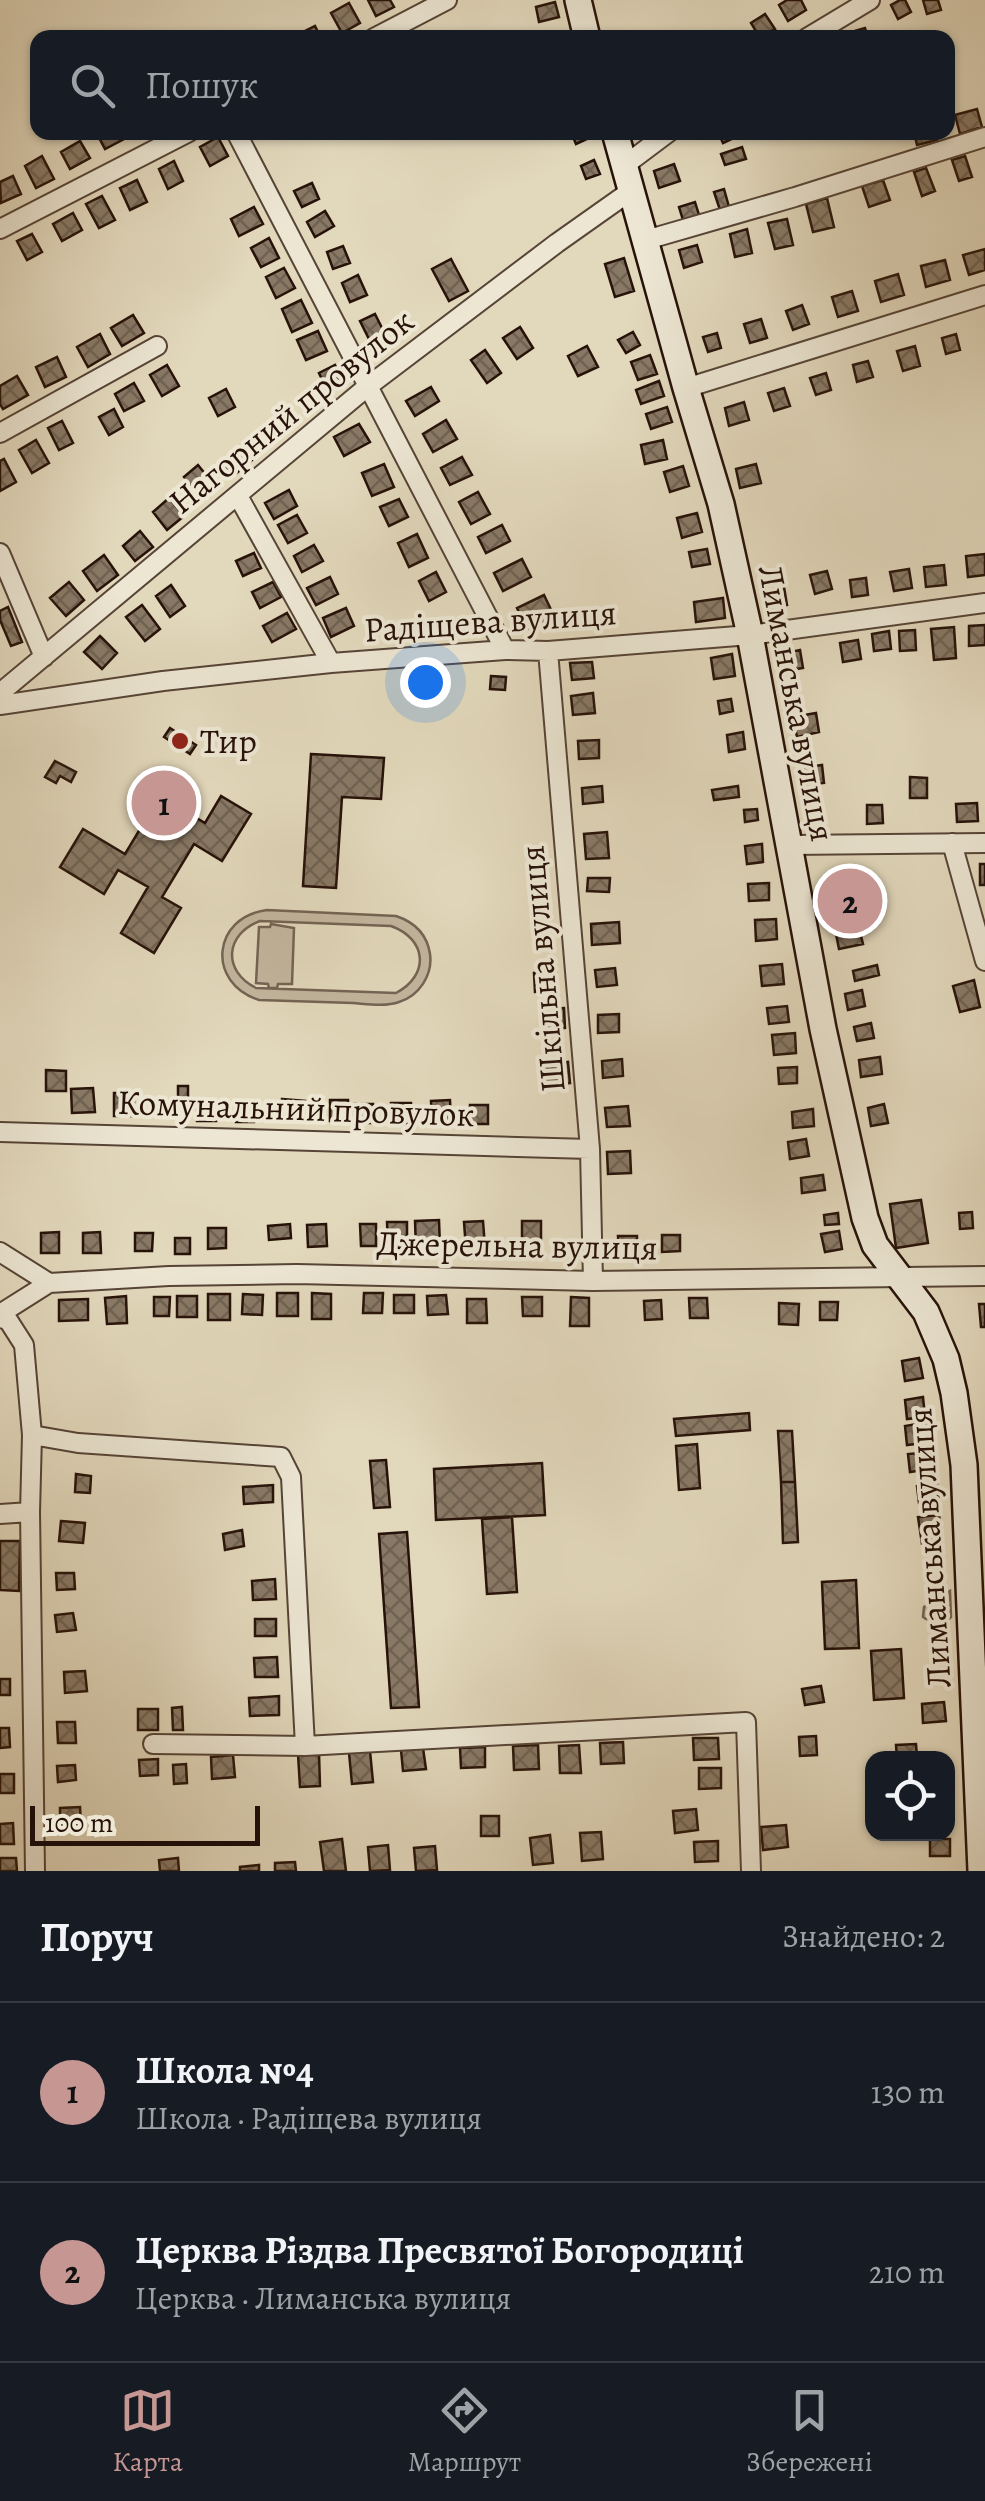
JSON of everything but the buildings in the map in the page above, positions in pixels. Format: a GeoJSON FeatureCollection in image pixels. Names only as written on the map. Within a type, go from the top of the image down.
{"type":"FeatureCollection","features":[{"type":"Feature","properties":{"kind":"street"},"geometry":{"type":"LineString","coordinates":[[389,30],[447,0]]}},
{"type":"Feature","properties":{"kind":"street"},"geometry":{"type":"LineString","coordinates":[[578,0],[585,30]]}},
{"type":"Feature","properties":{"kind":"street"},"geometry":{"type":"LineString","coordinates":[[820,30],[870,0]]}},
{"type":"Feature","properties":{"kind":"street"},"geometry":{"type":"LineString","coordinates":[[646,240],[985,137]]}},
{"type":"Feature","properties":{"kind":"street"},"geometry":{"type":"LineString","coordinates":[[0,230],[174,140]]}},
{"type":"Feature","properties":{"kind":"street"},"geometry":{"type":"LineString","coordinates":[[240,140],[506,650]]}},
{"type":"Feature","properties":{"kind":"street","name":"Лиманська вулиця"},"geometry":{"type":"LineString","coordinates":[[617,140],[721,504],[750,635],[823,1029],[864,1218],[875,1245],[926,1312],[946,1359],[954,1393],[964,1465],[980,1727],[981,1871]]}},
{"type":"Feature","properties":{"kind":"street","name":"Нагорний провулок"},"geometry":{"type":"LineString","coordinates":[[0,693],[367,387],[557,244],[628,178],[662,140]]}},
{"type":"Feature","properties":{"kind":"street"},"geometry":{"type":"LineString","coordinates":[[686,388],[985,296]]}},
{"type":"Feature","properties":{"kind":"street"},"geometry":{"type":"LineString","coordinates":[[0,433],[157,346]]}},
{"type":"Feature","properties":{"kind":"street"},"geometry":{"type":"LineString","coordinates":[[238,496],[332,664]]}},
{"type":"Feature","properties":{"kind":"street"},"geometry":{"type":"LineString","coordinates":[[0,554],[44,657]]}},
{"type":"Feature","properties":{"kind":"street","name":"Радіщева вулиця"},"geometry":{"type":"LineString","coordinates":[[0,705],[163,681],[332,664],[750,635],[985,603]]}},
{"type":"Feature","properties":{"kind":"street","name":"Шкільна вулиця"},"geometry":{"type":"LineString","coordinates":[[548,651],[590,1149],[593,1281]]}},
{"type":"Feature","properties":{"kind":"street"},"geometry":{"type":"LineString","coordinates":[[952,842],[985,961]]}},
{"type":"Feature","properties":{"kind":"street"},"geometry":{"type":"LineString","coordinates":[[790,845],[985,842]]}},
{"type":"Feature","properties":{"kind":"street","name":"Комунальний провулок"},"geometry":{"type":"LineString","coordinates":[[0,1132],[590,1149]]}},
{"type":"Feature","properties":{"kind":"street"},"geometry":{"type":"LineString","coordinates":[[0,1252],[48,1284],[0,1316],[8,1320],[24,1345],[32,1436],[35,1871]]}},
{"type":"Feature","properties":{"kind":"street","name":"Джерельна вулиця"},"geometry":{"type":"LineString","coordinates":[[48,1284],[169,1276],[296,1274],[593,1281],[985,1276]]}},
{"type":"Feature","properties":{"kind":"street"},"geometry":{"type":"LineString","coordinates":[[32,1436],[78,1443],[281,1457],[291,1477],[306,1746]]}},
{"type":"Feature","properties":{"kind":"street"},"geometry":{"type":"LineString","coordinates":[[0,1514],[30,1512]]}},
{"type":"Feature","properties":{"kind":"street"},"geometry":{"type":"LineString","coordinates":[[153,1744],[306,1746],[746,1722],[751,1871]]}},
{"type":"Feature","properties":{"kind":"shaded area"},"geometry":{"type":"Polygon","coordinates":[[[267,910],[396,916],[423,935],[430,954],[427,977],[418,990],[394,1004],[259,1000],[242,992],[230,980],[222,951],[235,925],[249,915],[267,910]],[[260,921],[248,927],[234,943],[233,963],[245,981],[256,988],[396,993],[415,977],[420,958],[412,939],[391,926],[260,921]]]}},
{"type":"Feature","properties":{"kind":"shaded area"},"geometry":{"type":"Polygon","coordinates":[[[271,924],[294,928],[292,984],[278,984],[277,988],[256,983],[259,927],[271,924]]]}},
{"type":"Feature","properties":{"kind":"shaded area"},"geometry":{"type":"Polygon","coordinates":[[[950,1591],[949,1619],[923,1617],[924,1607],[950,1591]]]}},
{"type":"Feature","properties":{"kind":"place","name":"Тир"},"geometry":{"type":"Point","coordinates":[180,741]}},
{"type":"Feature","properties":{"kind":"place","name":"Школа №4"},"geometry":{"type":"Point","coordinates":[164,803]}},
{"type":"Feature","properties":{"kind":"place","name":"Церква Різдва Пресвятої Богородиці"},"geometry":{"type":"Point","coordinates":[850,901]}}]}
